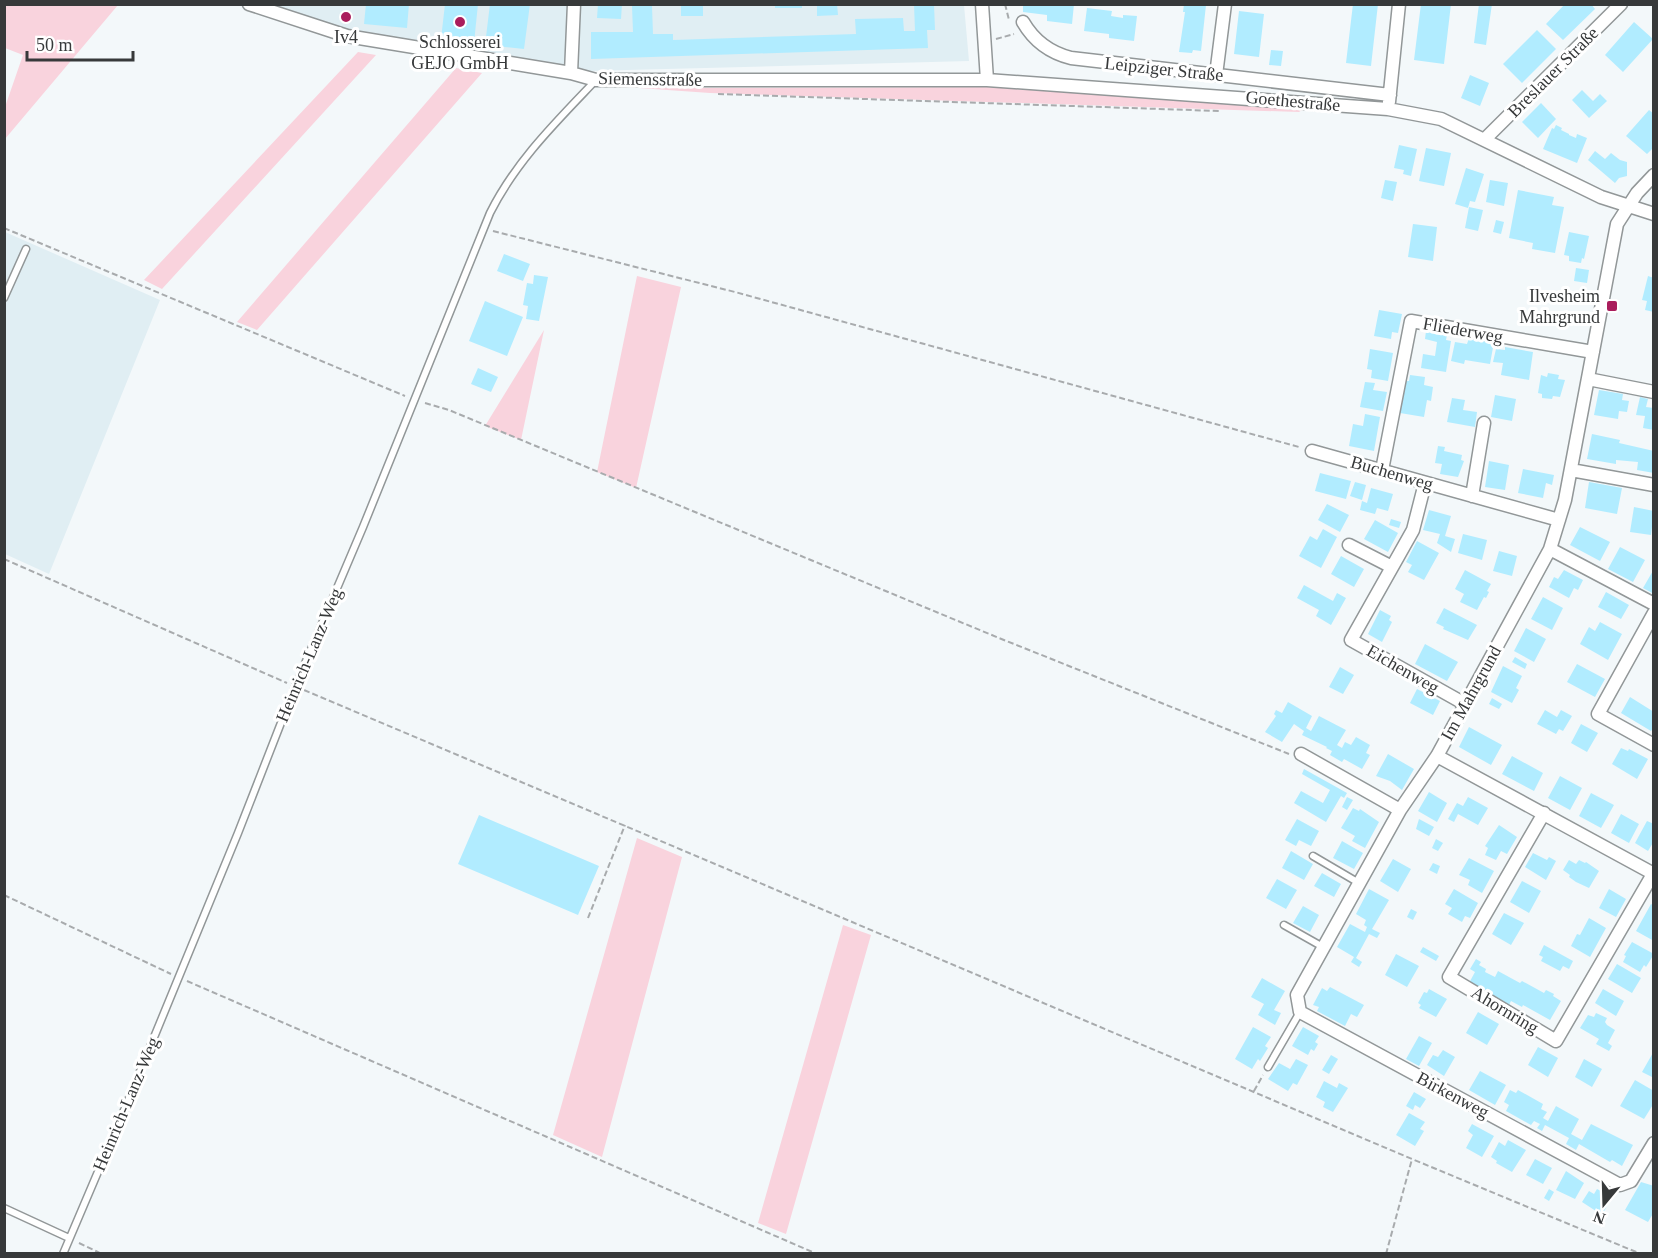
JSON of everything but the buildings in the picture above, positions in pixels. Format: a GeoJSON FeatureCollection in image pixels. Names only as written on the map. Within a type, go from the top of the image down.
{"type":"FeatureCollection","features":[{"type":"Feature","properties":{"kind":"street","name":"Siemensstraße"},"geometry":{"type":"LineString","coordinates":[[249,4],[347,36],[571,73],[596,80],[987,80]]}},
{"type":"Feature","properties":{"kind":"street"},"geometry":{"type":"LineString","coordinates":[[571,73],[574,4]]}},
{"type":"Feature","properties":{"kind":"street"},"geometry":{"type":"LineString","coordinates":[[982,4],[987,80]]}},
{"type":"Feature","properties":{"kind":"street"},"geometry":{"type":"LineString","coordinates":[[1216,75],[1225,4]]}},
{"type":"Feature","properties":{"kind":"street"},"geometry":{"type":"LineString","coordinates":[[1388,109],[1399,4]]}},
{"type":"Feature","properties":{"kind":"street","name":"Breslauer Straße"},"geometry":{"type":"LineString","coordinates":[[1485,138],[1621,4]]}},
{"type":"Feature","properties":{"kind":"street","name":"Leipziger Straße"},"geometry":{"type":"LineString","coordinates":[[1025,26],[1040,43],[1056,54],[1071,58],[1390,95]]}},
{"type":"Feature","properties":{"kind":"street","name":"Goethestraße"},"geometry":{"type":"LineString","coordinates":[[987,80],[1388,109],[1441,118],[1601,197],[1653,214]]}},
{"type":"Feature","properties":{"kind":"street","name":"Im Mahrgrund"},"geometry":{"type":"LineString","coordinates":[[1653,175],[1617,224],[1571,470],[1550,549],[1437,756],[1653,874]]}},
{"type":"Feature","properties":{"kind":"street","name":"Fliederweg"},"geometry":{"type":"LineString","coordinates":[[1382,470],[1411,321],[1593,352]]}},
{"type":"Feature","properties":{"kind":"street"},"geometry":{"type":"LineString","coordinates":[[1588,379],[1653,392]]}},
{"type":"Feature","properties":{"kind":"street"},"geometry":{"type":"LineString","coordinates":[[1472,496],[1484,423]]}},
{"type":"Feature","properties":{"kind":"street","name":"Buchenweg"},"geometry":{"type":"LineString","coordinates":[[1312,451],[1559,520]]}},
{"type":"Feature","properties":{"kind":"street"},"geometry":{"type":"LineString","coordinates":[[1571,470],[1653,485]]}},
{"type":"Feature","properties":{"kind":"street","name":"Eichenweg"},"geometry":{"type":"LineString","coordinates":[[1425,483],[1413,530],[1351,640],[1465,704]]}},
{"type":"Feature","properties":{"kind":"street"},"geometry":{"type":"LineString","coordinates":[[1349,545],[1392,567]]}},
{"type":"Feature","properties":{"kind":"street"},"geometry":{"type":"LineString","coordinates":[[1550,549],[1653,604]]}},
{"type":"Feature","properties":{"kind":"street"},"geometry":{"type":"LineString","coordinates":[[1653,613],[1598,714],[1653,745]]}},
{"type":"Feature","properties":{"kind":"street"},"geometry":{"type":"LineString","coordinates":[[1301,754],[1400,810]]}},
{"type":"Feature","properties":{"kind":"street"},"geometry":{"type":"LineString","coordinates":[[1300,1012],[1297,995],[1400,810],[1437,756]]}},
{"type":"Feature","properties":{"kind":"street","name":"Ahornring"},"geometry":{"type":"LineString","coordinates":[[1544,813],[1449,977],[1556,1041],[1653,874]]}},
{"type":"Feature","properties":{"kind":"street","name":"Birkenweg"},"geometry":{"type":"LineString","coordinates":[[1300,1012],[1620,1185],[1631,1180],[1653,1143]]}},
{"type":"Feature","properties":{"kind":"lane","name":"Heinrich-Lanz-Weg"},"geometry":{"type":"LineString","coordinates":[[63,1254],[238,833],[295,687],[484,228],[499,195],[524,157],[596,80]]}},
{"type":"Feature","properties":{"kind":"lane"},"geometry":{"type":"LineString","coordinates":[[4,298],[26,249]]}},
{"type":"Feature","properties":{"kind":"lane"},"geometry":{"type":"LineString","coordinates":[[1313,856],[1359,883]]}},
{"type":"Feature","properties":{"kind":"lane"},"geometry":{"type":"LineString","coordinates":[[1284,925],[1323,947]]}},
{"type":"Feature","properties":{"kind":"lane"},"geometry":{"type":"LineString","coordinates":[[1268,1067],[1300,1012]]}},
{"type":"Feature","properties":{"kind":"lane"},"geometry":{"type":"LineString","coordinates":[[4,1208],[69,1238]]}},
{"type":"Feature","properties":{"kind":"path"},"geometry":{"type":"LineString","coordinates":[[985,42],[1025,26]]}},
{"type":"Feature","properties":{"kind":"path"},"geometry":{"type":"LineString","coordinates":[[714,94],[1220,111]]}},
{"type":"Feature","properties":{"kind":"path"},"geometry":{"type":"LineString","coordinates":[[4,228],[415,400],[449,410],[999,638],[1292,756],[1301,754]]}},
{"type":"Feature","properties":{"kind":"path"},"geometry":{"type":"LineString","coordinates":[[484,228],[746,295],[1312,451]]}},
{"type":"Feature","properties":{"kind":"path"},"geometry":{"type":"LineString","coordinates":[[4,559],[295,687],[1641,1254]]}},
{"type":"Feature","properties":{"kind":"path"},"geometry":{"type":"LineString","coordinates":[[588,918],[625,825]]}},
{"type":"Feature","properties":{"kind":"path"},"geometry":{"type":"LineString","coordinates":[[4,896],[178,977],[818,1254]]}},
{"type":"Feature","properties":{"kind":"path"},"geometry":{"type":"LineString","coordinates":[[1254,1091],[1268,1067]]}},
{"type":"Feature","properties":{"kind":"path"},"geometry":{"type":"LineString","coordinates":[[1386,1254],[1412,1159]]}},
{"type":"Feature","properties":{"kind":"path"},"geometry":{"type":"LineString","coordinates":[[69,1238],[102,1254]]}},
{"type":"Feature","properties":{"kind":"shaded area"},"geometry":{"type":"Polygon","coordinates":[[[5,4],[118,5],[5,139],[5,107],[23,55],[5,48],[5,4]]]}},
{"type":"Feature","properties":{"kind":"shaded area"},"geometry":{"type":"Polygon","coordinates":[[[266,5],[964,5],[969,61],[588,71],[347,31],[266,5]]]}},
{"type":"Feature","properties":{"kind":"shaded area"},"geometry":{"type":"Polygon","coordinates":[[[358,52],[376,55],[162,289],[144,280],[358,52]]]}},
{"type":"Feature","properties":{"kind":"shaded area"},"geometry":{"type":"Polygon","coordinates":[[[456,68],[482,73],[257,330],[237,322],[456,68]]]}},
{"type":"Feature","properties":{"kind":"shaded area"},"geometry":{"type":"Polygon","coordinates":[[[987,87],[1302,110],[1299,112],[710,93],[639,88],[987,87]]]}},
{"type":"Feature","properties":{"kind":"shaded area"},"geometry":{"type":"Polygon","coordinates":[[[5,232],[160,300],[49,574],[5,554],[5,232]]]}},
{"type":"Feature","properties":{"kind":"shaded area"},"geometry":{"type":"Polygon","coordinates":[[[637,276],[681,287],[636,488],[597,472],[637,276]]]}},
{"type":"Feature","properties":{"kind":"shaded area"},"geometry":{"type":"Polygon","coordinates":[[[544,330],[521,440],[485,426],[544,330]]]}},
{"type":"Feature","properties":{"kind":"shaded area"},"geometry":{"type":"Polygon","coordinates":[[[637,838],[682,857],[602,1157],[553,1135],[637,838]]]}},
{"type":"Feature","properties":{"kind":"shaded area"},"geometry":{"type":"Polygon","coordinates":[[[843,925],[871,935],[786,1234],[758,1223],[843,925]]]}},
{"type":"Feature","properties":{"kind":"place","name":"Iv4"},"geometry":{"type":"Point","coordinates":[346,17]}},
{"type":"Feature","properties":{"kind":"place","name":"Schlosserei GEJO GmbH"},"geometry":{"type":"Point","coordinates":[460,22]}},
{"type":"Feature","properties":{"kind":"place","name":"Ilvesheim Mahrgrund"},"geometry":{"type":"Point","coordinates":[1612,306]}}]}
